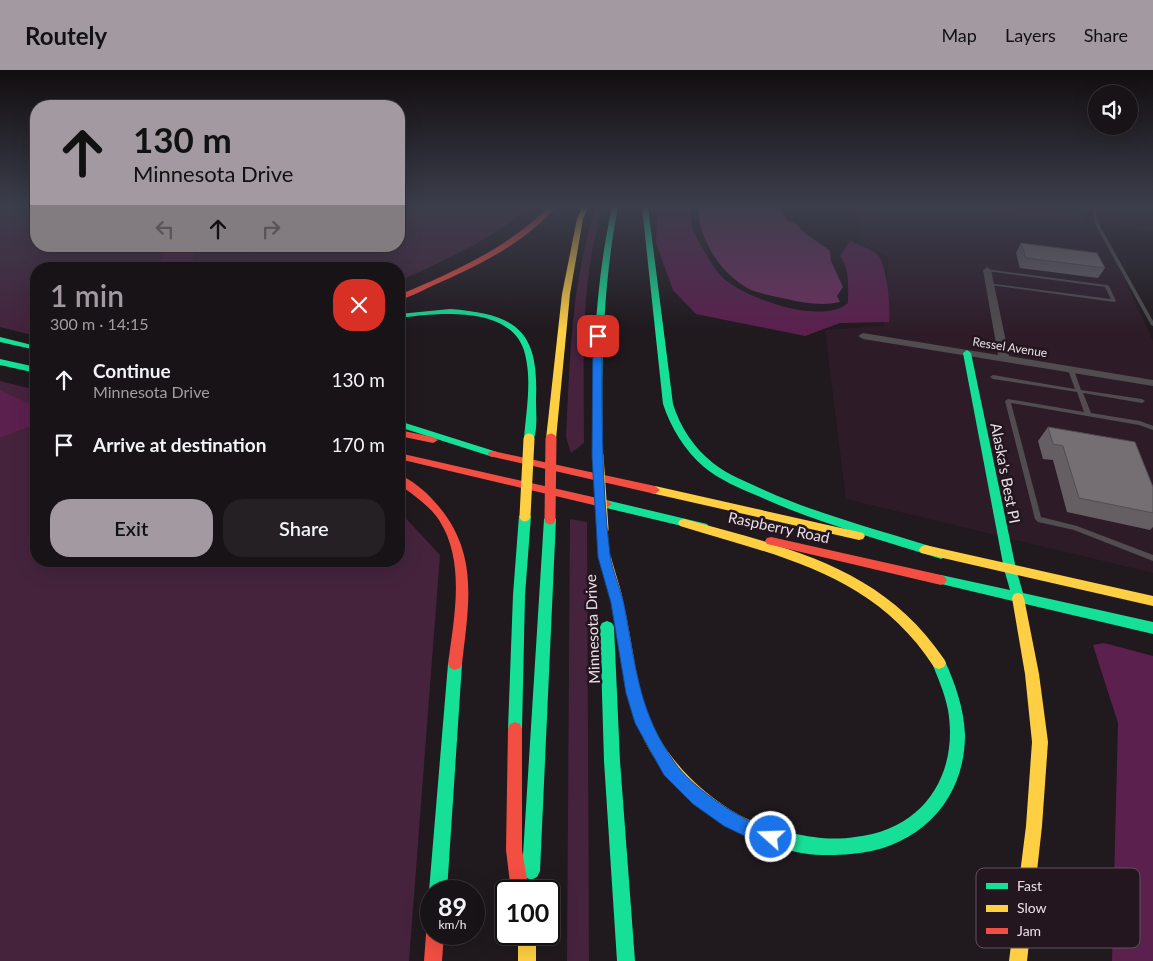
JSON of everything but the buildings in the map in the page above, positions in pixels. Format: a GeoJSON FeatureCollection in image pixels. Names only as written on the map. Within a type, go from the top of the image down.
{"type":"FeatureCollection","features":[{"type":"Feature","properties":{"kind":"main road"},"geometry":{"type":"LineString","coordinates":[[405,295],[503,249]]}},
{"type":"Feature","properties":{"kind":"main road"},"geometry":{"type":"LineString","coordinates":[[531,880],[550,519],[551,439],[566,294],[574,249]]}},
{"type":"Feature","properties":{"kind":"main road","name":"Minnesota Drive"},"geometry":{"type":"LineString","coordinates":[[606,249],[602,268],[597,348],[598,456],[604,544],[612,761],[626,961]]}},
{"type":"Feature","properties":{"kind":"main road"},"geometry":{"type":"LineString","coordinates":[[651,249],[668,404],[672,419],[690,446],[721,474],[786,505],[980,568],[1000,581],[1018,598]]}},
{"type":"Feature","properties":{"kind":"main road"},"geometry":{"type":"LineString","coordinates":[[405,315],[432,311],[472,313],[498,321],[520,335],[526,344],[530,366],[529,439],[519,595],[514,760],[514,850],[518,880]]}},
{"type":"Feature","properties":{"kind":"main road"},"geometry":{"type":"LineString","coordinates":[[4,341],[30,347]]}},
{"type":"Feature","properties":{"kind":"main road","name":"Alaska's Best PI"},"geometry":{"type":"LineString","coordinates":[[967,353],[1032,674],[1040,742],[1029,868]]}},
{"type":"Feature","properties":{"kind":"main road"},"geometry":{"type":"LineString","coordinates":[[0,362],[30,369]]}},
{"type":"Feature","properties":{"kind":"main road"},"geometry":{"type":"LineString","coordinates":[[405,426],[493,454]]}},
{"type":"Feature","properties":{"kind":"main road","name":"Raspberry Road"},"geometry":{"type":"LineString","coordinates":[[405,434],[1153,601]]}},
{"type":"Feature","properties":{"kind":"main road","name":"Raspberry Road"},"geometry":{"type":"LineString","coordinates":[[405,457],[684,523],[843,556],[1153,628]]}},
{"type":"Feature","properties":{"kind":"main road"},"geometry":{"type":"LineString","coordinates":[[405,483],[429,500],[446,519],[457,546],[462,574],[462,605],[439,880]]}},
{"type":"Feature","properties":{"kind":"main road"},"geometry":{"type":"LineString","coordinates":[[604,544],[618,603],[633,693],[643,723],[670,770],[699,798],[730,820],[757,833],[799,844],[830,848],[866,844],[894,837],[914,825],[934,806],[947,787],[957,763],[958,733],[956,707],[948,681],[925,642],[909,624],[882,601],[836,573],[811,562],[684,523]]}},
{"type":"Feature","properties":{"kind":"main road"},"geometry":{"type":"LineString","coordinates":[[433,961],[434,945]]}},
{"type":"Feature","properties":{"kind":"main road"},"geometry":{"type":"LineString","coordinates":[[527,945],[527,961]]}},
{"type":"Feature","properties":{"kind":"main road","name":"Alaska's Best PI"},"geometry":{"type":"LineString","coordinates":[[1018,961],[1020,948]]}},
{"type":"Feature","properties":{"kind":"street"},"geometry":{"type":"LineString","coordinates":[[987,270],[1004,359]]}},
{"type":"Feature","properties":{"kind":"street","name":"Ressel Avenue"},"geometry":{"type":"LineString","coordinates":[[863,336],[1153,383]]}},
{"type":"Feature","properties":{"kind":"lane"},"geometry":{"type":"LineString","coordinates":[[1111,249],[1153,325]]}},
{"type":"Feature","properties":{"kind":"lane"},"geometry":{"type":"LineString","coordinates":[[987,270],[1107,286],[1114,301],[990,284]]}},
{"type":"Feature","properties":{"kind":"lane"},"geometry":{"type":"LineString","coordinates":[[1071,370],[1088,414]]}},
{"type":"Feature","properties":{"kind":"lane"},"geometry":{"type":"LineString","coordinates":[[993,377],[1142,401]]}},
{"type":"Feature","properties":{"kind":"lane"},"geometry":{"type":"LineString","coordinates":[[1153,428],[1140,423],[1008,401],[1038,519],[1075,528],[1153,558]]}},
{"type":"Feature","properties":{"kind":"shaded area"},"geometry":{"type":"Polygon","coordinates":[[[0,249],[30,249],[30,252],[405,252],[405,249],[467,249],[405,278],[405,262],[30,262],[30,334],[0,327],[0,249]]]}},
{"type":"Feature","properties":{"kind":"shaded area"},"geometry":{"type":"Polygon","coordinates":[[[585,249],[593,249],[586,294],[584,324],[584,443],[571,453],[566,437],[569,379],[573,320],[585,249]]]}},
{"type":"Feature","properties":{"kind":"shaded area"},"geometry":{"type":"Polygon","coordinates":[[[658,249],[703,249],[718,273],[746,293],[783,306],[802,310],[820,312],[836,309],[848,303],[847,272],[840,256],[845,249],[868,249],[878,255],[884,268],[889,298],[889,322],[840,323],[805,336],[696,314],[673,290],[658,249]]]}},
{"type":"Feature","properties":{"kind":"shaded area"},"geometry":{"type":"Polygon","coordinates":[[[710,249],[827,249],[830,251],[831,261],[843,287],[837,296],[840,302],[820,304],[800,302],[749,289],[729,274],[710,249]]]}},
{"type":"Feature","properties":{"kind":"shaded area"},"geometry":{"type":"Polygon","coordinates":[[[872,249],[1108,249],[1118,265],[1153,341],[1153,573],[846,499],[825,330],[884,326],[888,257],[872,249]]]}},
{"type":"Feature","properties":{"kind":"shaded area"},"geometry":{"type":"Polygon","coordinates":[[[163,252],[194,252],[193,262],[161,262],[163,252]]]}},
{"type":"Feature","properties":{"kind":"shaded area"},"geometry":{"type":"Polygon","coordinates":[[[0,381],[30,388],[30,567],[405,567],[405,517],[440,555],[409,961],[0,961],[0,381]]]}},
{"type":"Feature","properties":{"kind":"shaded area"},"geometry":{"type":"Polygon","coordinates":[[[0,390],[30,404],[30,426],[0,438],[0,390]]]}},
{"type":"Feature","properties":{"kind":"shaded area"},"geometry":{"type":"Polygon","coordinates":[[[570,519],[587,522],[589,961],[567,961],[570,519]]]}},
{"type":"Feature","properties":{"kind":"shaded area"},"geometry":{"type":"Polygon","coordinates":[[[1104,643],[1153,656],[1153,961],[1112,961],[1112,948],[1140,948],[1140,868],[1114,868],[1118,723],[1093,645],[1104,643]]]}},
{"type":"Feature","properties":{"kind":"traffic: fast"},"geometry":{"type":"LineString","coordinates":[[598,456],[597,362],[601,300],[607,249]]}},
{"type":"Feature","properties":{"kind":"traffic: fast"},"geometry":{"type":"LineString","coordinates":[[650,249],[668,404],[682,435],[704,461],[720,473],[797,508],[941,554]]}},
{"type":"Feature","properties":{"kind":"traffic: fast"},"geometry":{"type":"LineString","coordinates":[[405,315],[431,312],[469,313],[487,316],[503,322],[516,331],[526,344],[531,364],[532,390],[529,439]]}},
{"type":"Feature","properties":{"kind":"traffic: fast"},"geometry":{"type":"LineString","coordinates":[[0,339],[30,346]]}},
{"type":"Feature","properties":{"kind":"traffic: fast"},"geometry":{"type":"LineString","coordinates":[[967,353],[1010,569],[1018,598]]}},
{"type":"Feature","properties":{"kind":"traffic: fast"},"geometry":{"type":"LineString","coordinates":[[0,362],[30,369]]}},
{"type":"Feature","properties":{"kind":"traffic: fast"},"geometry":{"type":"LineString","coordinates":[[405,426],[493,454]]}},
{"type":"Feature","properties":{"kind":"traffic: fast"},"geometry":{"type":"LineString","coordinates":[[606,504],[703,527]]}},
{"type":"Feature","properties":{"kind":"traffic: fast"},"geometry":{"type":"LineString","coordinates":[[515,729],[519,595],[525,516]]}},
{"type":"Feature","properties":{"kind":"traffic: fast"},"geometry":{"type":"LineString","coordinates":[[531,871],[550,519]]}},
{"type":"Feature","properties":{"kind":"traffic: fast"},"geometry":{"type":"LineString","coordinates":[[941,580],[1153,628]]}},
{"type":"Feature","properties":{"kind":"traffic: fast"},"geometry":{"type":"LineString","coordinates":[[607,627],[612,761],[626,961]]}},
{"type":"Feature","properties":{"kind":"traffic: fast"},"geometry":{"type":"LineString","coordinates":[[786,841],[829,847],[871,843],[898,834],[921,820],[937,802],[949,781],[955,759],[957,735],[955,710],[949,686],[939,663]]}},
{"type":"Feature","properties":{"kind":"traffic: fast"},"geometry":{"type":"LineString","coordinates":[[439,880],[455,664]]}},
{"type":"Feature","properties":{"kind":"traffic: slow"},"geometry":{"type":"LineString","coordinates":[[551,439],[566,294],[574,249]]}},
{"type":"Feature","properties":{"kind":"traffic: slow"},"geometry":{"type":"LineString","coordinates":[[525,516],[529,439]]}},
{"type":"Feature","properties":{"kind":"traffic: slow"},"geometry":{"type":"LineString","coordinates":[[598,456],[603,529]]}},
{"type":"Feature","properties":{"kind":"traffic: slow"},"geometry":{"type":"LineString","coordinates":[[655,490],[859,536]]}},
{"type":"Feature","properties":{"kind":"traffic: slow"},"geometry":{"type":"LineString","coordinates":[[684,523],[776,550],[836,573],[890,607],[914,629],[939,663]]}},
{"type":"Feature","properties":{"kind":"traffic: slow"},"geometry":{"type":"LineString","coordinates":[[925,550],[1153,601]]}},
{"type":"Feature","properties":{"kind":"traffic: slow"},"geometry":{"type":"LineString","coordinates":[[605,557],[617,599],[633,687],[649,734],[662,756],[679,778],[721,813],[753,830],[786,841]]}},
{"type":"Feature","properties":{"kind":"traffic: slow"},"geometry":{"type":"LineString","coordinates":[[1018,598],[1032,674],[1040,742],[1029,868]]}},
{"type":"Feature","properties":{"kind":"traffic: slow"},"geometry":{"type":"LineString","coordinates":[[527,945],[527,961]]}},
{"type":"Feature","properties":{"kind":"traffic: slow"},"geometry":{"type":"LineString","coordinates":[[1018,961],[1020,948]]}},
{"type":"Feature","properties":{"kind":"traffic: jam"},"geometry":{"type":"LineString","coordinates":[[405,295],[461,270],[502,249]]}},
{"type":"Feature","properties":{"kind":"traffic: jam"},"geometry":{"type":"LineString","coordinates":[[405,434],[433,440]]}},
{"type":"Feature","properties":{"kind":"traffic: jam"},"geometry":{"type":"LineString","coordinates":[[550,519],[551,439]]}},
{"type":"Feature","properties":{"kind":"traffic: jam"},"geometry":{"type":"LineString","coordinates":[[493,454],[655,490]]}},
{"type":"Feature","properties":{"kind":"traffic: jam"},"geometry":{"type":"LineString","coordinates":[[405,457],[606,504]]}},
{"type":"Feature","properties":{"kind":"traffic: jam"},"geometry":{"type":"LineString","coordinates":[[405,483],[424,497],[442,517],[454,538],[460,560],[462,584],[455,664]]}},
{"type":"Feature","properties":{"kind":"traffic: jam"},"geometry":{"type":"LineString","coordinates":[[771,541],[941,580]]}},
{"type":"Feature","properties":{"kind":"traffic: jam"},"geometry":{"type":"LineString","coordinates":[[515,729],[514,850],[518,880]]}},
{"type":"Feature","properties":{"kind":"traffic: jam"},"geometry":{"type":"LineString","coordinates":[[433,961],[434,945]]}},
{"type":"Feature","properties":{"kind":"route"},"geometry":{"type":"LineString","coordinates":[[598,336],[596,396],[604,557],[618,603],[633,693],[643,723],[670,770],[699,798],[730,820],[757,833],[771,837]]}}]}
